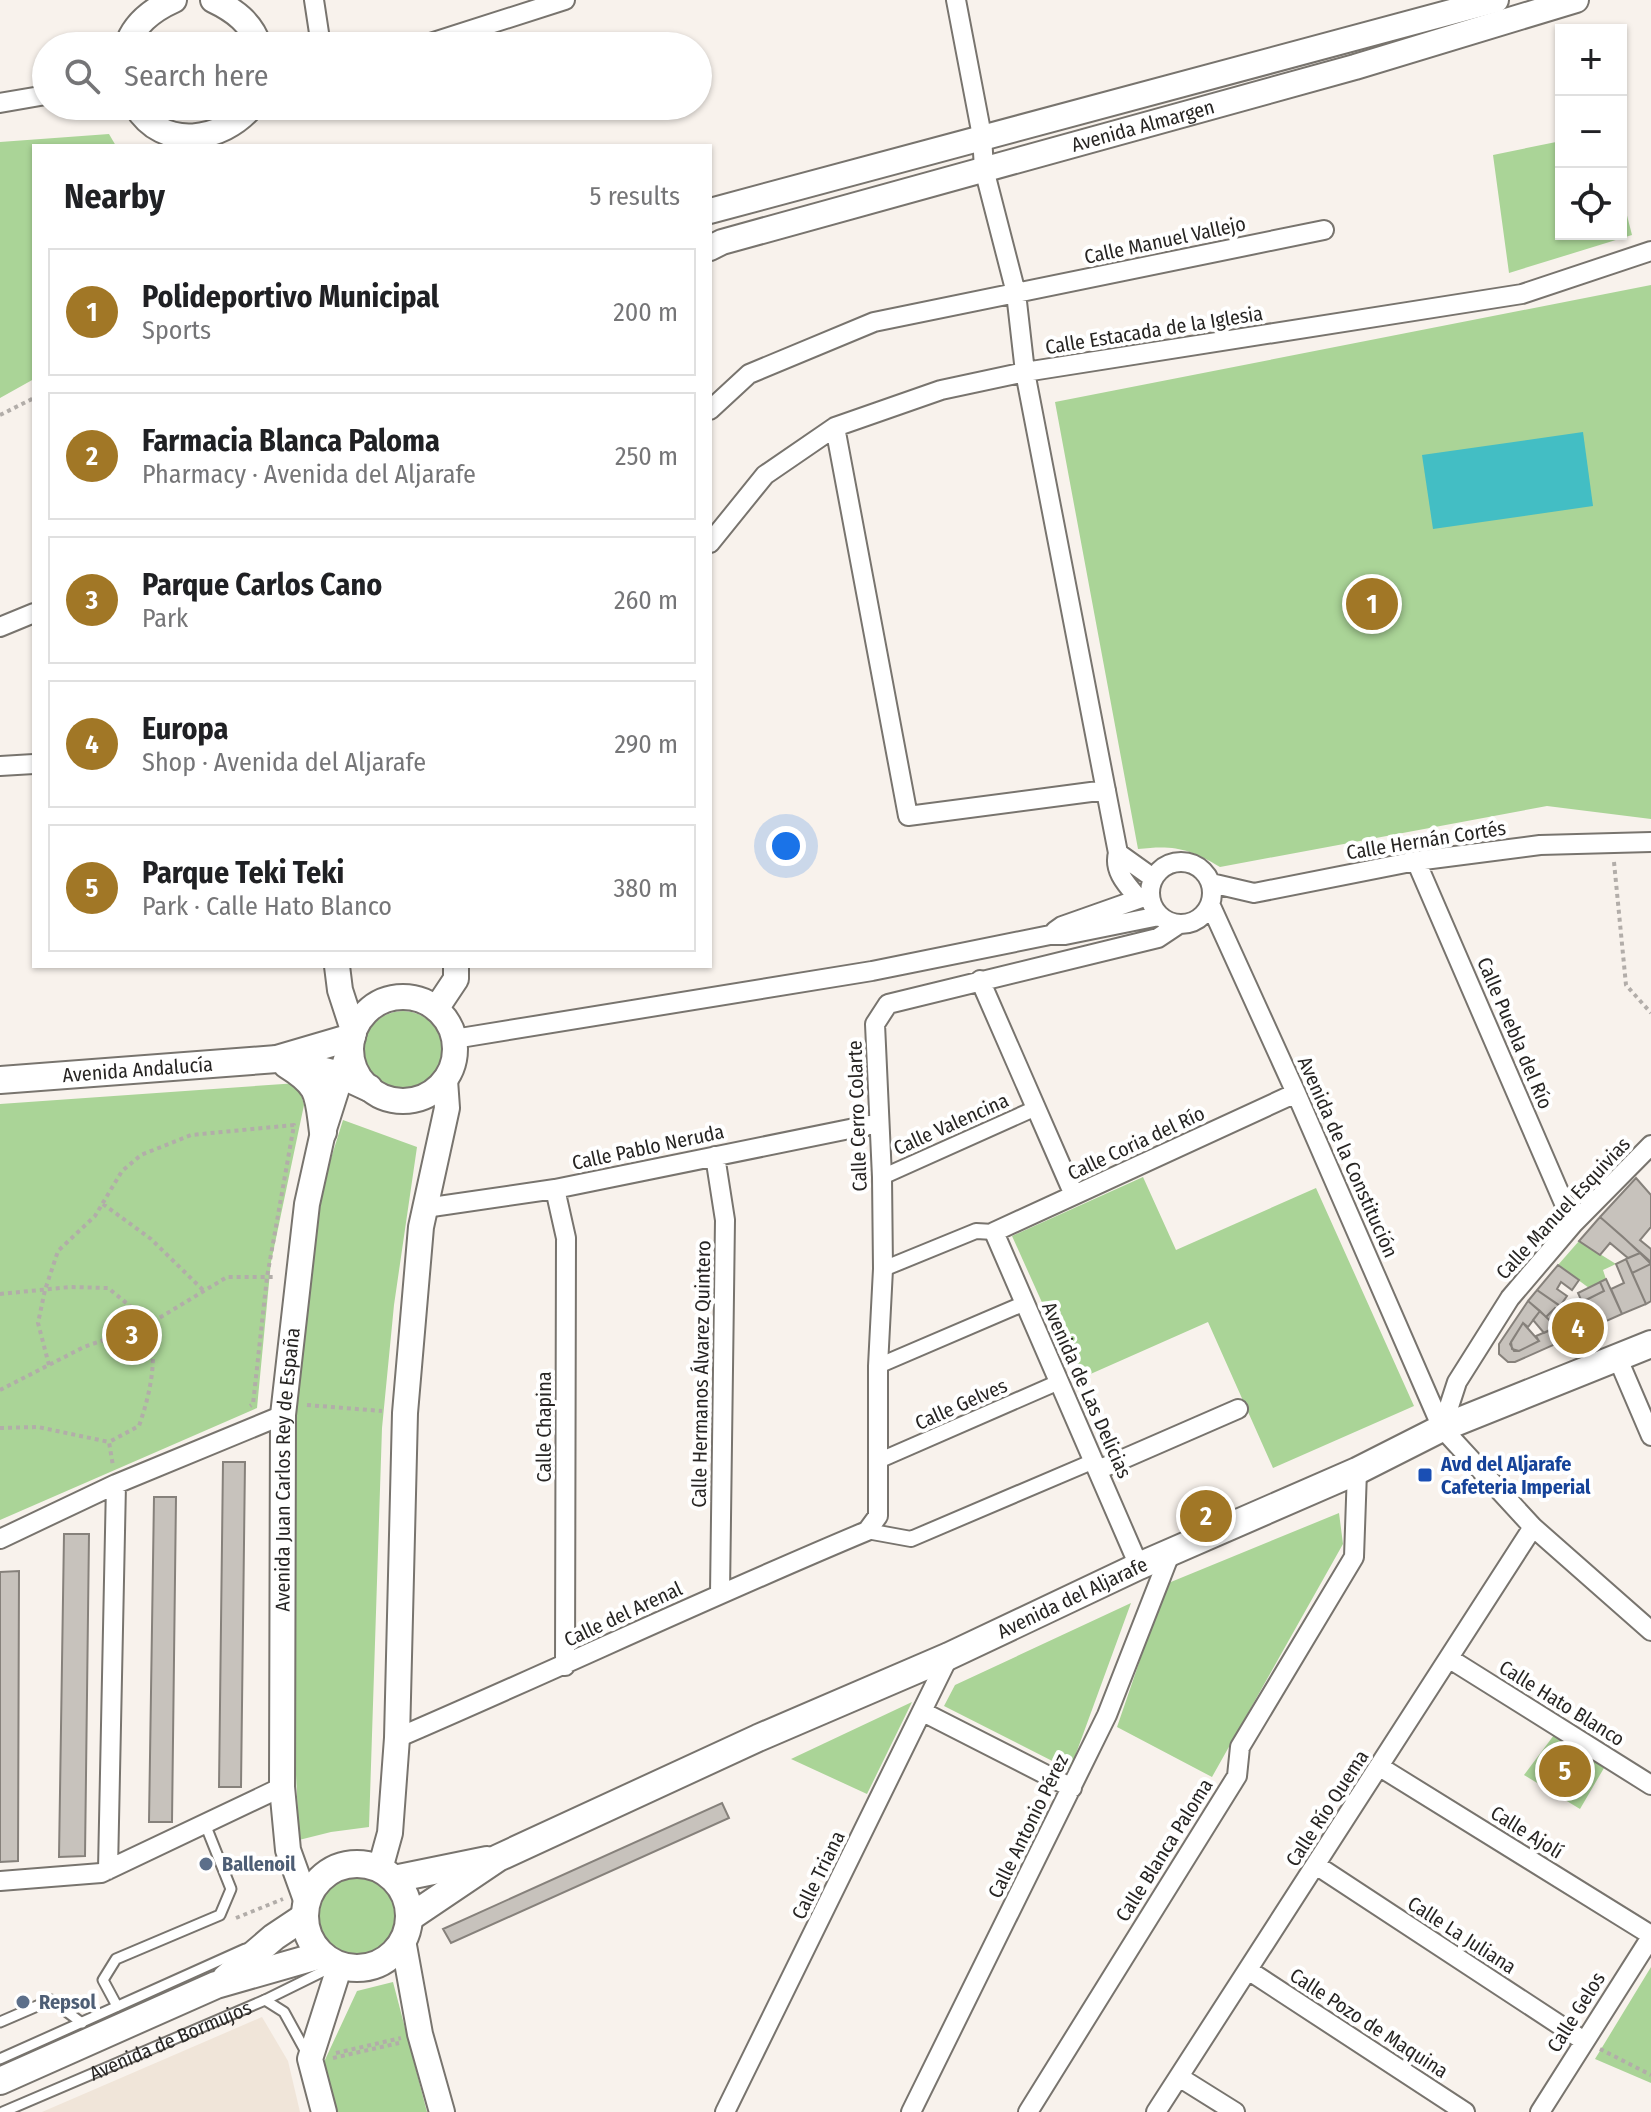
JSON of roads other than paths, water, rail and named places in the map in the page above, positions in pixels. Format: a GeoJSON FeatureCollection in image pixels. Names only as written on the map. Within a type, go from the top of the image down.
{"type":"FeatureCollection","features":[{"type":"Feature","properties":{"kind":"main road"},"geometry":{"type":"LineString","coordinates":[[277,1059],[352,1038]]}},
{"type":"Feature","properties":{"kind":"main road"},"geometry":{"type":"LineString","coordinates":[[277,1059],[341,1075],[369,1088]]}},
{"type":"Feature","properties":{"kind":"main road"},"geometry":{"type":"LineString","coordinates":[[277,1059],[304,1076],[318,1092],[323,1132]]}},
{"type":"Feature","properties":{"kind":"main road","name":"Avenida Andalucía"},"geometry":{"type":"LineString","coordinates":[[0,1080],[277,1059]]}},
{"type":"Feature","properties":{"kind":"main road","name":"Avenida del Aljarafe"},"geometry":{"type":"LineString","coordinates":[[406,1929],[498,1858],[758,1738],[949,1656],[1139,1566],[1357,1471],[1442,1428],[1651,1344]]}},
{"type":"Feature","properties":{"kind":"main road","name":"Avenida del Aljarafe"},"geometry":{"type":"LineString","coordinates":[[387,1874],[498,1858]]}},
{"type":"Feature","properties":{"kind":"main road"},"geometry":{"type":"LineString","coordinates":[[363,1864],[387,1874],[408,1904],[406,1929],[394,1953],[382,1962],[367,1967],[333,1961],[312,1944],[305,1909],[315,1884],[328,1872],[345,1865],[363,1864]]}},
{"type":"Feature","properties":{"kind":"main road","name":"Avenida de Bormujos"},"geometry":{"type":"LineString","coordinates":[[216,1985],[305,1909]]}},
{"type":"Feature","properties":{"kind":"main road","name":"Avenida de Bormujos"},"geometry":{"type":"LineString","coordinates":[[0,2081],[216,1985],[333,1961]]}},
{"type":"Feature","properties":{"kind":"street"},"geometry":{"type":"LineString","coordinates":[[134,32],[154,9],[174,0]]}},
{"type":"Feature","properties":{"kind":"street"},"geometry":{"type":"LineString","coordinates":[[213,0],[234,10],[253,32]]}},
{"type":"Feature","properties":{"kind":"street"},"geometry":{"type":"LineString","coordinates":[[314,0],[319,32]]}},
{"type":"Feature","properties":{"kind":"street"},"geometry":{"type":"LineString","coordinates":[[465,32],[565,0]]}},
{"type":"Feature","properties":{"kind":"street"},"geometry":{"type":"LineString","coordinates":[[956,0],[982,136],[984,169],[1016,293],[1025,372],[1118,853],[1146,891],[1159,916]]}},
{"type":"Feature","properties":{"kind":"street","name":"Avenida Almargen"},"geometry":{"type":"LineString","coordinates":[[712,210],[1496,0]]}},
{"type":"Feature","properties":{"kind":"street","name":"Avenida Almargen"},"geometry":{"type":"LineString","coordinates":[[712,247],[1355,67],[1576,0]]}},
{"type":"Feature","properties":{"kind":"street"},"geometry":{"type":"LineString","coordinates":[[0,103],[32,97]]}},
{"type":"Feature","properties":{"kind":"street"},"geometry":{"type":"LineString","coordinates":[[149,120],[162,130],[189,142],[210,136],[239,120]]}},
{"type":"Feature","properties":{"kind":"street","name":"Calle Manuel Vallejo"},"geometry":{"type":"LineString","coordinates":[[712,408],[749,374],[874,322],[1324,230]]}},
{"type":"Feature","properties":{"kind":"street","name":"Calle Estacada de la Iglesia"},"geometry":{"type":"LineString","coordinates":[[712,541],[765,475],[835,427],[941,390],[1025,372],[1522,294],[1651,251]]}},
{"type":"Feature","properties":{"kind":"street"},"geometry":{"type":"LineString","coordinates":[[835,427],[908,816],[1106,790]]}},
{"type":"Feature","properties":{"kind":"street"},"geometry":{"type":"LineString","coordinates":[[0,627],[32,614]]}},
{"type":"Feature","properties":{"kind":"street"},"geometry":{"type":"LineString","coordinates":[[0,766],[32,764]]}},
{"type":"Feature","properties":{"kind":"street","name":"Calle Hernán Cortés"},"geometry":{"type":"LineString","coordinates":[[1211,883],[1254,893],[1416,861],[1540,845],[1651,842]]}},
{"type":"Feature","properties":{"kind":"street"},"geometry":{"type":"LineString","coordinates":[[454,1039],[872,971],[1159,916],[1179,924],[1190,923],[1200,918],[1210,904],[1211,883],[1206,873],[1185,861],[1164,866],[1146,891],[1062,926],[1050,935]]}},
{"type":"Feature","properties":{"kind":"street","name":"Calle Puebla del Río"},"geometry":{"type":"LineString","coordinates":[[1416,861],[1573,1224]]}},
{"type":"Feature","properties":{"kind":"street","name":"Avenida de la Constitución"},"geometry":{"type":"LineString","coordinates":[[1210,904],[1442,1428],[1533,1527],[1651,1631]]}},
{"type":"Feature","properties":{"kind":"street","name":"Calle Cerro Colarte"},"geometry":{"type":"LineString","coordinates":[[867,1531],[878,1516],[878,1366],[883,1269],[875,1024],[888,1004],[1158,938],[1179,924]]}},
{"type":"Feature","properties":{"kind":"street"},"geometry":{"type":"LineString","coordinates":[[337,968],[352,1038],[353,1065],[369,1088],[384,1097],[400,1101],[417,1099],[433,1092],[452,1067],[454,1039],[448,1023],[436,1009],[421,1000],[404,997],[387,1000],[371,1008],[359,1021],[352,1038]]}},
{"type":"Feature","properties":{"kind":"street"},"geometry":{"type":"LineString","coordinates":[[436,1009],[456,979],[456,968]]}},
{"type":"Feature","properties":{"kind":"street"},"geometry":{"type":"LineString","coordinates":[[980,980],[1074,1195]]}},
{"type":"Feature","properties":{"kind":"street","name":"Avenida Juan Carlos Rey de España"},"geometry":{"type":"LineString","coordinates":[[305,1909],[288,1850],[282,1787],[284,1409],[307,1204],[323,1132],[352,1038]]}},
{"type":"Feature","properties":{"kind":"street"},"geometry":{"type":"LineString","coordinates":[[387,1874],[397,1738],[405,1413],[421,1227],[447,1108],[445,1080]]}},
{"type":"Feature","properties":{"kind":"street","name":"Calle Coria del Río"},"geometry":{"type":"LineString","coordinates":[[994,1232],[1296,1093]]}},
{"type":"Feature","properties":{"kind":"street","name":"Calle Valencina"},"geometry":{"type":"LineString","coordinates":[[882,1177],[1036,1108]]}},
{"type":"Feature","properties":{"kind":"street","name":"Calle Pablo Neruda"},"geometry":{"type":"LineString","coordinates":[[425,1208],[555,1189],[879,1123]]}},
{"type":"Feature","properties":{"kind":"street","name":"Calle Manuel Esquivias"},"geometry":{"type":"LineString","coordinates":[[1442,1428],[1457,1382],[1510,1298],[1573,1224],[1651,1145]]}},
{"type":"Feature","properties":{"kind":"street","name":"Calle Hermanos Álvarez Quintero"},"geometry":{"type":"LineString","coordinates":[[715,1156],[725,1220],[720,1593]]}},
{"type":"Feature","properties":{"kind":"street","name":"Calle Chapina"},"geometry":{"type":"LineString","coordinates":[[555,1189],[566,1238],[565,1666]]}},
{"type":"Feature","properties":{"kind":"street"},"geometry":{"type":"LineString","coordinates":[[883,1269],[976,1231],[994,1232]]}},
{"type":"Feature","properties":{"kind":"street","name":"Avenida de Las Delicias"},"geometry":{"type":"LineString","coordinates":[[994,1232],[1139,1566]]}},
{"type":"Feature","properties":{"kind":"street"},"geometry":{"type":"LineString","coordinates":[[878,1366],[1025,1303]]}},
{"type":"Feature","properties":{"kind":"street"},"geometry":{"type":"LineString","coordinates":[[1618,1359],[1651,1436]]}},
{"type":"Feature","properties":{"kind":"street","name":"Calle Gelves"},"geometry":{"type":"LineString","coordinates":[[878,1461],[1059,1382]]}},
{"type":"Feature","properties":{"kind":"street"},"geometry":{"type":"LineString","coordinates":[[0,1539],[114,1476],[284,1409]]}},
{"type":"Feature","properties":{"kind":"street"},"geometry":{"type":"LineString","coordinates":[[867,1531],[911,1539],[1238,1409]]}},
{"type":"Feature","properties":{"kind":"street","name":"Calle Blanca Paloma"},"geometry":{"type":"LineString","coordinates":[[1028,2112],[1237,1776],[1240,1747],[1354,1557],[1357,1471]]}},
{"type":"Feature","properties":{"kind":"street"},"geometry":{"type":"LineString","coordinates":[[108,1870],[114,1476]]}},
{"type":"Feature","properties":{"kind":"street","name":"Calle Río Quema"},"geometry":{"type":"LineString","coordinates":[[1156,2112],[1533,1527]]}},
{"type":"Feature","properties":{"kind":"street","name":"Calle del Arenal"},"geometry":{"type":"LineString","coordinates":[[397,1738],[565,1666],[720,1593],[867,1531]]}},
{"type":"Feature","properties":{"kind":"street","name":"Calle Antonio Pérez"},"geometry":{"type":"LineString","coordinates":[[911,2112],[1107,1715],[1170,1554]]}},
{"type":"Feature","properties":{"kind":"street","name":"Calle Triana"},"geometry":{"type":"LineString","coordinates":[[725,2112],[949,1656]]}},
{"type":"Feature","properties":{"kind":"street","name":"Calle Hato Blanco"},"geometry":{"type":"LineString","coordinates":[[1450,1659],[1651,1785]]}},
{"type":"Feature","properties":{"kind":"street"},"geometry":{"type":"LineString","coordinates":[[923,1712],[1072,1788]]}},
{"type":"Feature","properties":{"kind":"street","name":"Calle Ajolí"},"geometry":{"type":"LineString","coordinates":[[1380,1767],[1651,1936]]}},
{"type":"Feature","properties":{"kind":"street"},"geometry":{"type":"LineString","coordinates":[[0,1881],[101,1873],[282,1787]]}},
{"type":"Feature","properties":{"kind":"street","name":"Calle La Juliana"},"geometry":{"type":"LineString","coordinates":[[1316,1865],[1584,2041]]}},
{"type":"Feature","properties":{"kind":"street"},"geometry":{"type":"LineString","coordinates":[[406,1929],[414,2037],[442,2112]]}},
{"type":"Feature","properties":{"kind":"street","name":"Calle Gelos"},"geometry":{"type":"LineString","coordinates":[[1540,2112],[1651,1936]]}},
{"type":"Feature","properties":{"kind":"street"},"geometry":{"type":"LineString","coordinates":[[324,2112],[311,2061],[333,1961]]}},
{"type":"Feature","properties":{"kind":"street","name":"Calle Pozo de Maquina"},"geometry":{"type":"LineString","coordinates":[[1248,1970],[1465,2112]]}},
{"type":"Feature","properties":{"kind":"street"},"geometry":{"type":"LineString","coordinates":[[1179,2077],[1235,2112]]}},
{"type":"Feature","properties":{"kind":"lane"},"geometry":{"type":"LineString","coordinates":[[117,2006],[103,1980],[116,1959],[220,1915],[231,1889],[205,1824]]}},
{"type":"Feature","properties":{"kind":"lane","name":"Avenida de Bormujos"},"geometry":{"type":"LineString","coordinates":[[0,2059],[274,1937]]}},
{"type":"Feature","properties":{"kind":"lane","name":"Avenida de Bormujos"},"geometry":{"type":"LineString","coordinates":[[3,2112],[265,2000],[333,1961]]}},
{"type":"Feature","properties":{"kind":"lane"},"geometry":{"type":"LineString","coordinates":[[0,2022],[51,2000],[82,2023]]}},
{"type":"Feature","properties":{"kind":"lane"},"geometry":{"type":"LineString","coordinates":[[265,2000],[284,2012],[311,2061]]}},
{"type":"Feature","properties":{"kind":"water"},"geometry":{"type":"Polygon","coordinates":[[[1583,432],[1593,506],[1433,529],[1422,455],[1583,432]]]}},
{"type":"Feature","properties":{"kind":"place","name":"Polideportivo Municipal"},"geometry":{"type":"Point","coordinates":[1372,604]}},
{"type":"Feature","properties":{"kind":"place","name":"Europa"},"geometry":{"type":"Point","coordinates":[1578,1328]}},
{"type":"Feature","properties":{"kind":"place","name":"Parque Carlos Cano"},"geometry":{"type":"Point","coordinates":[132,1335]}},
{"type":"Feature","properties":{"kind":"place","name":"Avd del Aljarafe Cafeteria Imperial"},"geometry":{"type":"Point","coordinates":[1425,1475]}},
{"type":"Feature","properties":{"kind":"place","name":"Farmacia Blanca Paloma"},"geometry":{"type":"Point","coordinates":[1206,1516]}},
{"type":"Feature","properties":{"kind":"place","name":"Parque Teki Teki"},"geometry":{"type":"Point","coordinates":[1565,1771]}},
{"type":"Feature","properties":{"kind":"place","name":"Ballenoil"},"geometry":{"type":"Point","coordinates":[206,1864]}},
{"type":"Feature","properties":{"kind":"place","name":"Repsol"},"geometry":{"type":"Point","coordinates":[23,2002]}}]}
